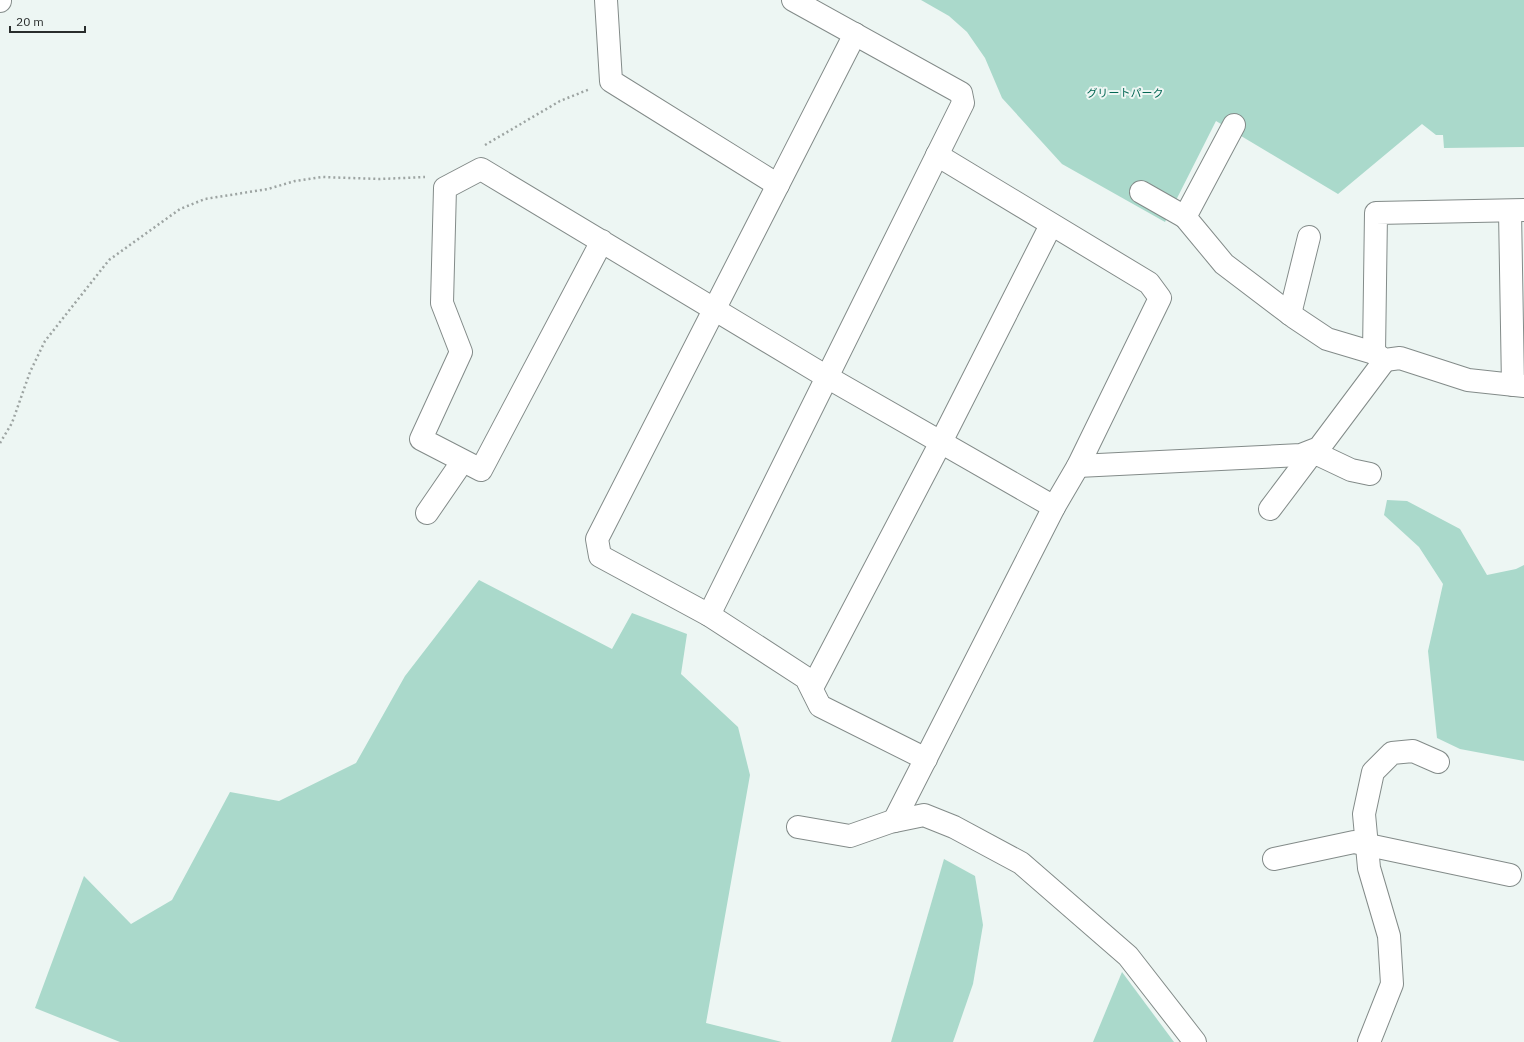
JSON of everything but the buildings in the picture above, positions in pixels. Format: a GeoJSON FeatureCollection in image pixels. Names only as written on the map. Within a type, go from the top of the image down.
{"type":"FeatureCollection","features":[{"type":"Feature","properties":{"kind":"street"},"geometry":{"type":"LineString","coordinates":[[606,0],[610,81],[778,185]]}},
{"type":"Feature","properties":{"kind":"street"},"geometry":{"type":"LineString","coordinates":[[708,615],[964,103],[961,93],[794,0]]}},
{"type":"Feature","properties":{"kind":"street"},"geometry":{"type":"LineString","coordinates":[[855,34],[597,539],[600,556],[708,615],[806,678],[820,706],[926,759]]}},
{"type":"Feature","properties":{"kind":"street"},"geometry":{"type":"LineString","coordinates":[[1185,217],[1234,124]]}},
{"type":"Feature","properties":{"kind":"street"},"geometry":{"type":"LineString","coordinates":[[894,821],[1054,507],[1078,466],[1160,298],[1149,283],[937,155]]}},
{"type":"Feature","properties":{"kind":"street"},"geometry":{"type":"LineString","coordinates":[[602,241],[481,470],[462,462],[421,440],[461,352],[442,302],[445,188],[481,169],[602,241],[826,377],[1054,507]]}},
{"type":"Feature","properties":{"kind":"street"},"geometry":{"type":"LineString","coordinates":[[1141,192],[1185,217],[1224,264],[1290,314],[1327,339],[1379,356],[1400,358],[1468,380],[1519,386],[1517,211],[1376,213],[1379,356],[1319,448],[1313,452],[1270,509]]}},
{"type":"Feature","properties":{"kind":"street"},"geometry":{"type":"LineString","coordinates":[[812,688],[941,442],[1051,224]]}},
{"type":"Feature","properties":{"kind":"street"},"geometry":{"type":"LineString","coordinates":[[1290,314],[1309,237]]}},
{"type":"Feature","properties":{"kind":"street"},"geometry":{"type":"LineString","coordinates":[[1078,466],[1301,455],[1313,452],[1351,470],[1370,474]]}},
{"type":"Feature","properties":{"kind":"street"},"geometry":{"type":"LineString","coordinates":[[427,513],[462,462]]}},
{"type":"Feature","properties":{"kind":"street"},"geometry":{"type":"LineString","coordinates":[[1369,1042],[1392,984],[1389,936],[1368,868],[1364,814],[1373,772],[1392,753],[1412,752],[1438,762]]}},
{"type":"Feature","properties":{"kind":"street"},"geometry":{"type":"LineString","coordinates":[[798,827],[850,836],[894,821],[924,815],[954,827],[1021,863],[1128,956],[1195,1042]]}},
{"type":"Feature","properties":{"kind":"street"},"geometry":{"type":"LineString","coordinates":[[1274,860],[1354,842],[1510,875]]}},
{"type":"Feature","properties":{"kind":"path"},"geometry":{"type":"LineString","coordinates":[[479,148],[560,100],[610,81]]}},
{"type":"Feature","properties":{"kind":"path"},"geometry":{"type":"LineString","coordinates":[[0,443],[12,423],[30,372],[45,341],[108,260],[180,209],[205,199],[268,189],[295,181],[322,177],[380,179],[432,176]]}},
{"type":"Feature","properties":{"kind":"green space","name":"グリートパーク"},"geometry":{"type":"Polygon","coordinates":[[[921,0],[1524,0],[1524,147],[1444,148],[1443,135],[1436,135],[1422,124],[1338,194],[1216,121],[1165,222],[1062,164],[1002,98],[985,58],[967,32],[949,16],[921,0]]]}},
{"type":"Feature","properties":{"kind":"green space"},"geometry":{"type":"Polygon","coordinates":[[[1387,500],[1407,501],[1460,529],[1487,575],[1516,569],[1524,565],[1524,761],[1460,749],[1437,738],[1428,651],[1443,584],[1419,547],[1384,515],[1387,500]]]}},
{"type":"Feature","properties":{"kind":"green space"},"geometry":{"type":"Polygon","coordinates":[[[479,580],[612,649],[632,613],[687,634],[681,674],[738,727],[750,775],[706,1023],[782,1042],[120,1042],[35,1008],[84,876],[131,924],[172,900],[230,792],[279,801],[356,763],[405,676],[479,580]]]}},
{"type":"Feature","properties":{"kind":"green space"},"geometry":{"type":"Polygon","coordinates":[[[944,859],[975,876],[983,925],[973,984],[953,1042],[891,1042],[944,859]]]}},
{"type":"Feature","properties":{"kind":"green space"},"geometry":{"type":"Polygon","coordinates":[[[1122,972],[1174,1042],[1093,1042],[1122,972]]]}}]}
